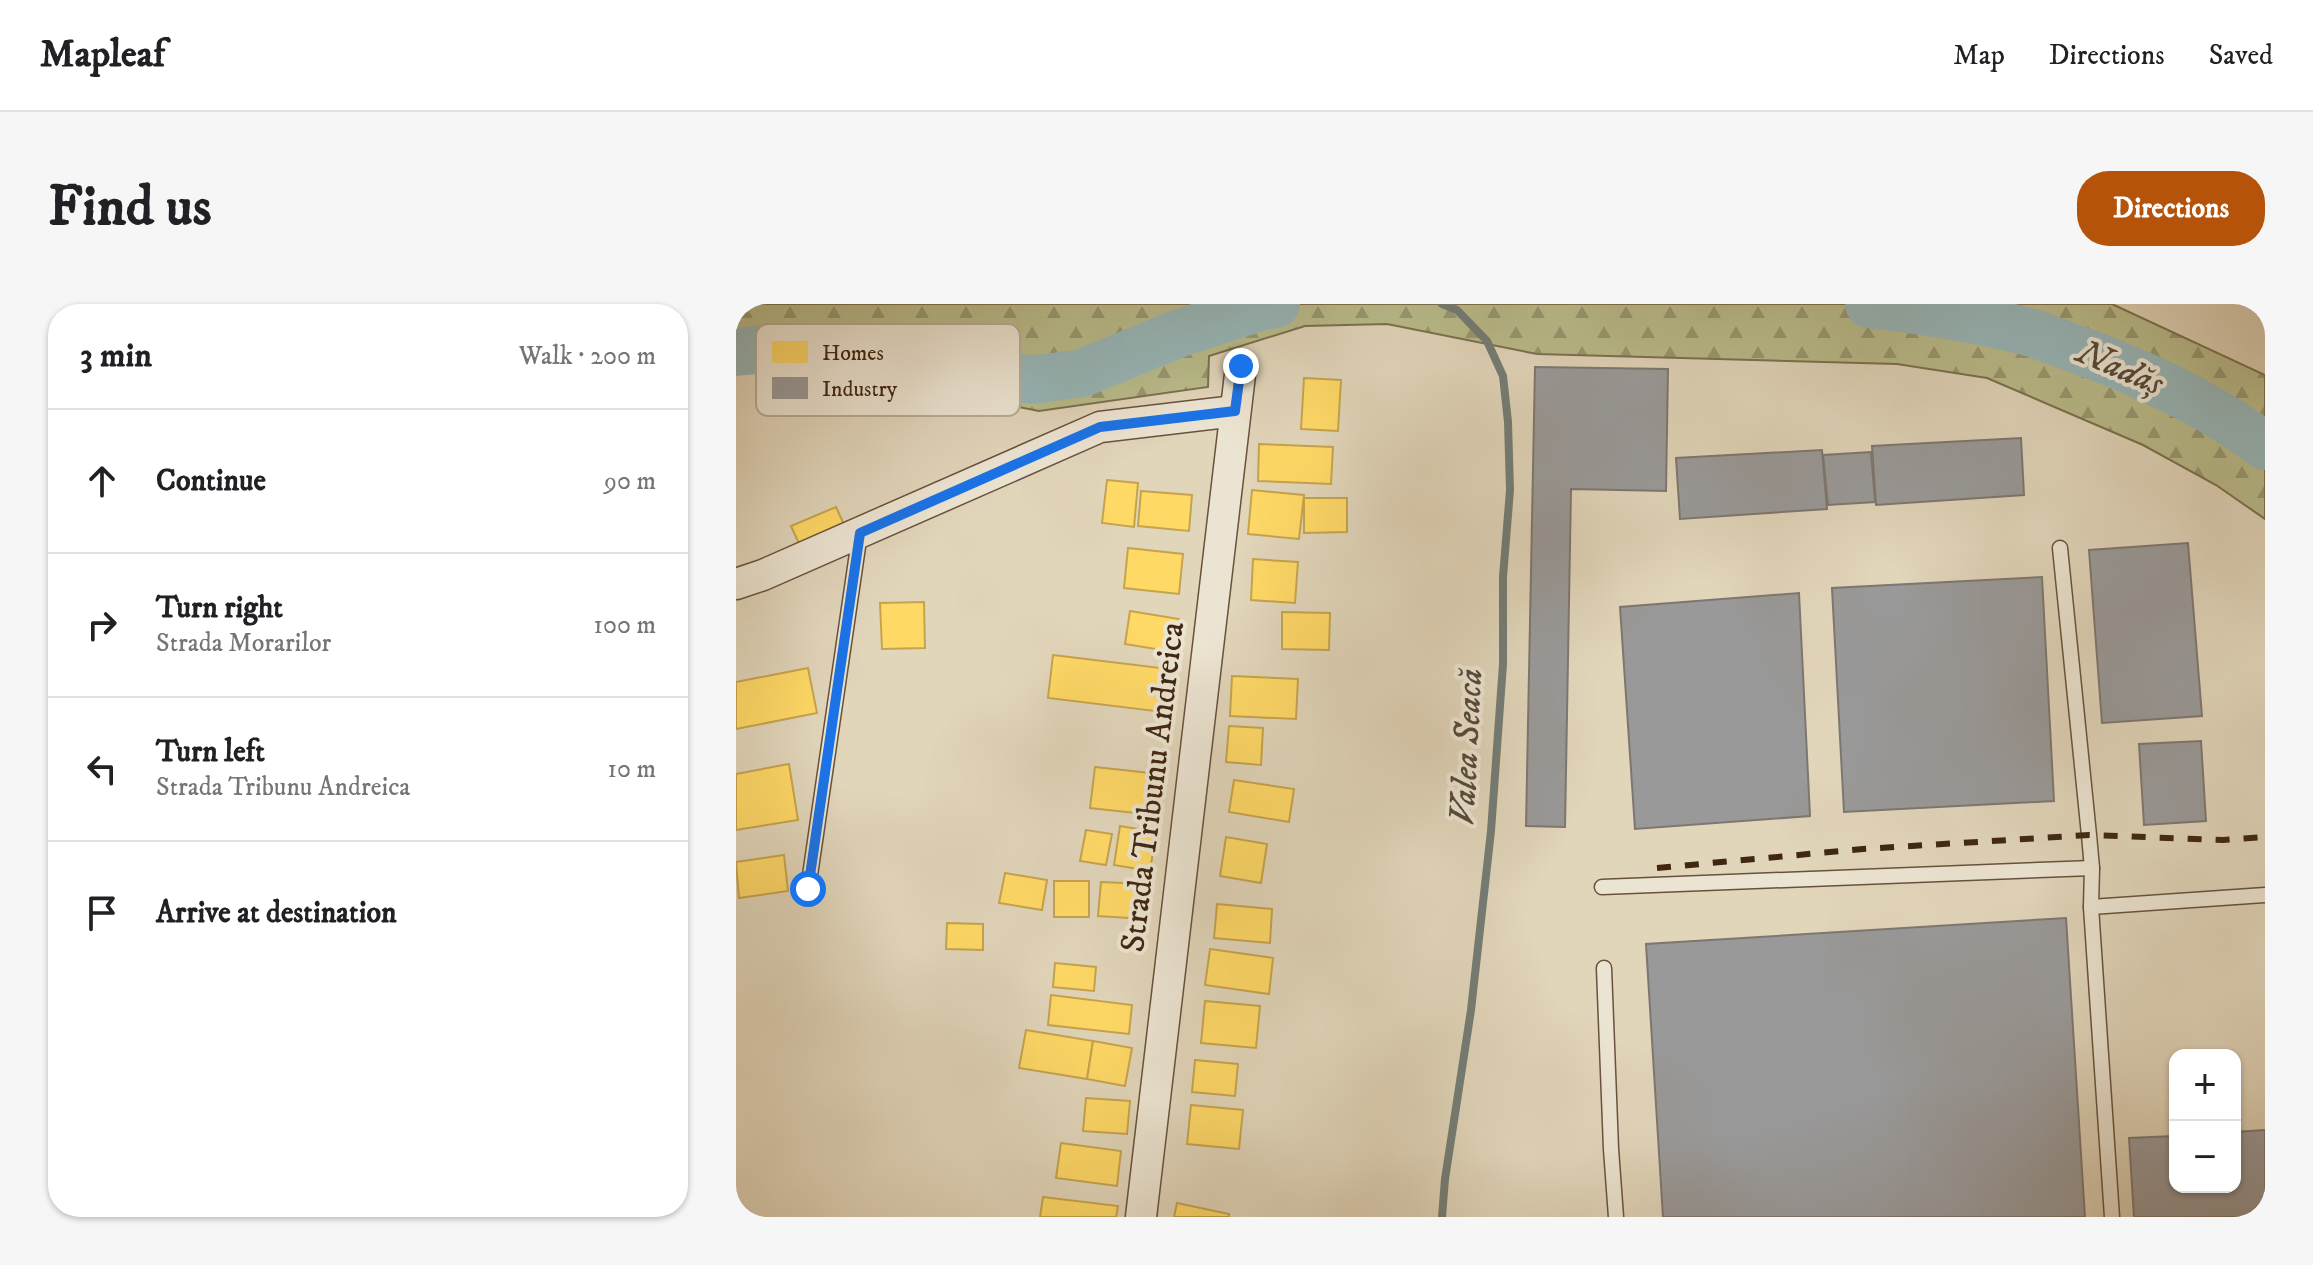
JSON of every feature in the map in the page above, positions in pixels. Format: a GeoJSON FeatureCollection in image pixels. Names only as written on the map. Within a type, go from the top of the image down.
{"type":"FeatureCollection","features":[{"type":"Feature","properties":{"kind":"street","name":"Strada Tribunu Andreica"},"geometry":{"type":"LineString","coordinates":[[1141,1217],[1241,366]]}},
{"type":"Feature","properties":{"kind":"street"},"geometry":{"type":"LineString","coordinates":[[736,584],[763,575],[1100,427],[1235,411]]}},
{"type":"Feature","properties":{"kind":"lane"},"geometry":{"type":"LineString","coordinates":[[808,889],[860,533]]}},
{"type":"Feature","properties":{"kind":"lane"},"geometry":{"type":"LineString","coordinates":[[2060,548],[2092,868],[2091,907],[2112,1217]]}},
{"type":"Feature","properties":{"kind":"lane"},"geometry":{"type":"LineString","coordinates":[[1602,887],[2092,868]]}},
{"type":"Feature","properties":{"kind":"lane"},"geometry":{"type":"LineString","coordinates":[[2091,907],[2265,895]]}},
{"type":"Feature","properties":{"kind":"lane"},"geometry":{"type":"LineString","coordinates":[[1604,968],[1616,1217]]}},
{"type":"Feature","properties":{"kind":"green space"},"geometry":{"type":"Polygon","coordinates":[[[736,304],[2112,304],[2265,375],[2265,519],[2216,485],[2143,445],[1987,378],[1897,364],[1537,354],[1387,324],[1305,326],[1209,356],[1208,387],[1039,411],[1020,407],[1020,324],[756,324],[756,366],[736,368],[736,304]]]}},
{"type":"Feature","properties":{"kind":"building: Homes"},"geometry":{"type":"Polygon","coordinates":[[[1304,378],[1341,380],[1338,431],[1301,429],[1304,378]]]}},
{"type":"Feature","properties":{"kind":"building: Homes"},"geometry":{"type":"Polygon","coordinates":[[[1259,444],[1333,447],[1331,484],[1258,481],[1259,444]]]}},
{"type":"Feature","properties":{"kind":"building: Homes"},"geometry":{"type":"Polygon","coordinates":[[[1107,480],[1138,483],[1134,527],[1102,523],[1107,480]]]}},
{"type":"Feature","properties":{"kind":"building: Homes"},"geometry":{"type":"Polygon","coordinates":[[[1252,490],[1304,495],[1299,539],[1248,534],[1252,490]]]}},
{"type":"Feature","properties":{"kind":"building: Homes"},"geometry":{"type":"Polygon","coordinates":[[[1141,491],[1192,495],[1189,531],[1138,526],[1141,491]]]}},
{"type":"Feature","properties":{"kind":"building: Homes"},"geometry":{"type":"Polygon","coordinates":[[[1304,498],[1347,498],[1347,532],[1304,533],[1304,498]]]}},
{"type":"Feature","properties":{"kind":"building: Homes"},"geometry":{"type":"Polygon","coordinates":[[[836,507],[846,529],[801,548],[791,526],[836,507]]]}},
{"type":"Feature","properties":{"kind":"building: Homes"},"geometry":{"type":"Polygon","coordinates":[[[1128,548],[1183,554],[1179,594],[1124,588],[1128,548]]]}},
{"type":"Feature","properties":{"kind":"building: Homes"},"geometry":{"type":"Polygon","coordinates":[[[1253,559],[1298,562],[1295,603],[1251,600],[1253,559]]]}},
{"type":"Feature","properties":{"kind":"building: Homes"},"geometry":{"type":"Polygon","coordinates":[[[924,602],[925,648],[882,649],[880,603],[924,602]]]}},
{"type":"Feature","properties":{"kind":"building: Homes"},"geometry":{"type":"Polygon","coordinates":[[[1130,611],[1179,619],[1174,652],[1125,644],[1130,611]]]}},
{"type":"Feature","properties":{"kind":"building: Homes"},"geometry":{"type":"Polygon","coordinates":[[[1282,612],[1330,613],[1329,650],[1282,649],[1282,612]]]}},
{"type":"Feature","properties":{"kind":"building: Homes"},"geometry":{"type":"Polygon","coordinates":[[[1053,655],[1169,669],[1163,712],[1048,698],[1053,655]]]}},
{"type":"Feature","properties":{"kind":"building: Homes"},"geometry":{"type":"Polygon","coordinates":[[[808,668],[817,713],[736,729],[736,682],[808,668]]]}},
{"type":"Feature","properties":{"kind":"building: Homes"},"geometry":{"type":"Polygon","coordinates":[[[1232,676],[1298,679],[1296,719],[1230,716],[1232,676]]]}},
{"type":"Feature","properties":{"kind":"building: Homes"},"geometry":{"type":"Polygon","coordinates":[[[1229,726],[1263,728],[1261,765],[1226,762],[1229,726]]]}},
{"type":"Feature","properties":{"kind":"building: Homes"},"geometry":{"type":"Polygon","coordinates":[[[789,764],[798,820],[736,830],[736,774],[789,764]]]}},
{"type":"Feature","properties":{"kind":"building: Homes"},"geometry":{"type":"Polygon","coordinates":[[[1095,767],[1159,774],[1154,815],[1090,808],[1095,767]]]}},
{"type":"Feature","properties":{"kind":"building: Homes"},"geometry":{"type":"Polygon","coordinates":[[[1234,780],[1294,789],[1289,822],[1229,812],[1234,780]]]}},
{"type":"Feature","properties":{"kind":"building: Homes"},"geometry":{"type":"Polygon","coordinates":[[[1120,826],[1156,832],[1150,871],[1114,865],[1120,826]]]}},
{"type":"Feature","properties":{"kind":"building: Homes"},"geometry":{"type":"Polygon","coordinates":[[[1086,830],[1112,834],[1106,865],[1080,861],[1086,830]]]}},
{"type":"Feature","properties":{"kind":"building: Homes"},"geometry":{"type":"Polygon","coordinates":[[[1226,837],[1267,844],[1261,883],[1220,876],[1226,837]]]}},
{"type":"Feature","properties":{"kind":"building: Homes"},"geometry":{"type":"Polygon","coordinates":[[[784,855],[788,891],[739,898],[736,862],[784,855]]]}},
{"type":"Feature","properties":{"kind":"building: Homes"},"geometry":{"type":"Polygon","coordinates":[[[1005,873],[1047,880],[1042,910],[999,903],[1005,873]]]}},
{"type":"Feature","properties":{"kind":"building: Homes"},"geometry":{"type":"Polygon","coordinates":[[[1054,881],[1089,881],[1089,917],[1054,917],[1054,881]]]}},
{"type":"Feature","properties":{"kind":"building: Homes"},"geometry":{"type":"Polygon","coordinates":[[[1101,882],[1146,884],[1144,919],[1098,916],[1101,882]]]}},
{"type":"Feature","properties":{"kind":"building: Homes"},"geometry":{"type":"Polygon","coordinates":[[[1217,904],[1272,909],[1270,943],[1214,938],[1217,904]]]}},
{"type":"Feature","properties":{"kind":"building: Homes"},"geometry":{"type":"Polygon","coordinates":[[[947,923],[983,924],[983,950],[946,949],[947,923]]]}},
{"type":"Feature","properties":{"kind":"building: Homes"},"geometry":{"type":"Polygon","coordinates":[[[1210,949],[1273,958],[1269,994],[1205,985],[1210,949]]]}},
{"type":"Feature","properties":{"kind":"building: Homes"},"geometry":{"type":"Polygon","coordinates":[[[1055,963],[1096,967],[1094,991],[1053,987],[1055,963]]]}},
{"type":"Feature","properties":{"kind":"building: Homes"},"geometry":{"type":"Polygon","coordinates":[[[1051,995],[1132,1005],[1129,1034],[1048,1025],[1051,995]]]}},
{"type":"Feature","properties":{"kind":"building: Homes"},"geometry":{"type":"Polygon","coordinates":[[[1205,1001],[1260,1006],[1256,1048],[1201,1043],[1205,1001]]]}},
{"type":"Feature","properties":{"kind":"building: Homes"},"geometry":{"type":"Polygon","coordinates":[[[1026,1030],[1093,1041],[1087,1079],[1019,1068],[1026,1030]]]}},
{"type":"Feature","properties":{"kind":"building: Homes"},"geometry":{"type":"Polygon","coordinates":[[[1093,1041],[1132,1048],[1125,1086],[1087,1079],[1093,1041]]]}},
{"type":"Feature","properties":{"kind":"building: Homes"},"geometry":{"type":"Polygon","coordinates":[[[1195,1060],[1238,1064],[1235,1096],[1192,1092],[1195,1060]]]}},
{"type":"Feature","properties":{"kind":"building: Homes"},"geometry":{"type":"Polygon","coordinates":[[[1086,1098],[1130,1101],[1127,1134],[1083,1131],[1086,1098]]]}},
{"type":"Feature","properties":{"kind":"building: Homes"},"geometry":{"type":"Polygon","coordinates":[[[1191,1105],[1243,1110],[1239,1149],[1187,1144],[1191,1105]]]}},
{"type":"Feature","properties":{"kind":"building: Homes"},"geometry":{"type":"Polygon","coordinates":[[[1061,1143],[1121,1151],[1117,1186],[1056,1178],[1061,1143]]]}},
{"type":"Feature","properties":{"kind":"building: Homes"},"geometry":{"type":"Polygon","coordinates":[[[1043,1197],[1118,1206],[1116,1217],[1040,1217],[1043,1197]]]}},
{"type":"Feature","properties":{"kind":"building: Homes"},"geometry":{"type":"Polygon","coordinates":[[[1177,1203],[1229,1214],[1229,1217],[1174,1217],[1177,1203]]]}},
{"type":"Feature","properties":{"kind":"building: Industry"},"geometry":{"type":"Polygon","coordinates":[[[1535,367],[1668,369],[1666,491],[1571,489],[1565,827],[1526,826],[1535,367]]]}},
{"type":"Feature","properties":{"kind":"building: Industry"},"geometry":{"type":"Polygon","coordinates":[[[2021,438],[2024,495],[1876,505],[1872,446],[2021,438]]]}},
{"type":"Feature","properties":{"kind":"building: Industry"},"geometry":{"type":"Polygon","coordinates":[[[1822,450],[1827,509],[1680,519],[1676,458],[1822,450]]]}},
{"type":"Feature","properties":{"kind":"building: Industry"},"geometry":{"type":"Polygon","coordinates":[[[1871,452],[1875,502],[1828,505],[1823,455],[1871,452]]]}},
{"type":"Feature","properties":{"kind":"building: Industry"},"geometry":{"type":"Polygon","coordinates":[[[2188,543],[2202,716],[2102,723],[2089,550],[2188,543]]]}},
{"type":"Feature","properties":{"kind":"building: Industry"},"geometry":{"type":"Polygon","coordinates":[[[2042,577],[2054,801],[1844,812],[1832,588],[2042,577]]]}},
{"type":"Feature","properties":{"kind":"building: Industry"},"geometry":{"type":"Polygon","coordinates":[[[1799,593],[1810,816],[1635,829],[1620,607],[1799,593]]]}},
{"type":"Feature","properties":{"kind":"building: Industry"},"geometry":{"type":"Polygon","coordinates":[[[2201,741],[2206,821],[2144,825],[2139,744],[2201,741]]]}},
{"type":"Feature","properties":{"kind":"building: Industry"},"geometry":{"type":"Polygon","coordinates":[[[2066,918],[2085,1217],[1663,1217],[1646,944],[2066,918]]]}},
{"type":"Feature","properties":{"kind":"building: Industry"},"geometry":{"type":"Polygon","coordinates":[[[2265,1130],[2265,1217],[2134,1217],[2129,1138],[2169,1136],[2169,1193],[2241,1193],[2241,1132],[2265,1130]]]}},
{"type":"Feature","properties":{"kind":"waterway","name":"Nadăș"},"geometry":{"type":"LineString","coordinates":[[1020,378],[1032,380],[1082,373],[1180,333],[1276,304]]}},
{"type":"Feature","properties":{"kind":"waterway","name":"Valea Seacă"},"geometry":{"type":"LineString","coordinates":[[1442,304],[1457,310],[1487,341],[1503,376],[1510,490],[1503,577],[1503,664],[1491,831],[1471,1010],[1442,1217]]}},
{"type":"Feature","properties":{"kind":"waterway","name":"Nadăș"},"geometry":{"type":"LineString","coordinates":[[1869,304],[1964,318],[2041,336],[2124,367],[2173,390],[2265,446]]}},
{"type":"Feature","properties":{"kind":"waterway","name":"Nadăș"},"geometry":{"type":"LineString","coordinates":[[736,352],[756,350]]}},
{"type":"Feature","properties":{"kind":"railway"},"geometry":{"type":"LineString","coordinates":[[1657,868],[1863,849],[2089,835],[2223,840],[2265,837]]}},
{"type":"Feature","properties":{"kind":"route"},"geometry":{"type":"LineString","coordinates":[[808,889],[860,533],[1100,427],[1235,411],[1241,366]]}}]}
